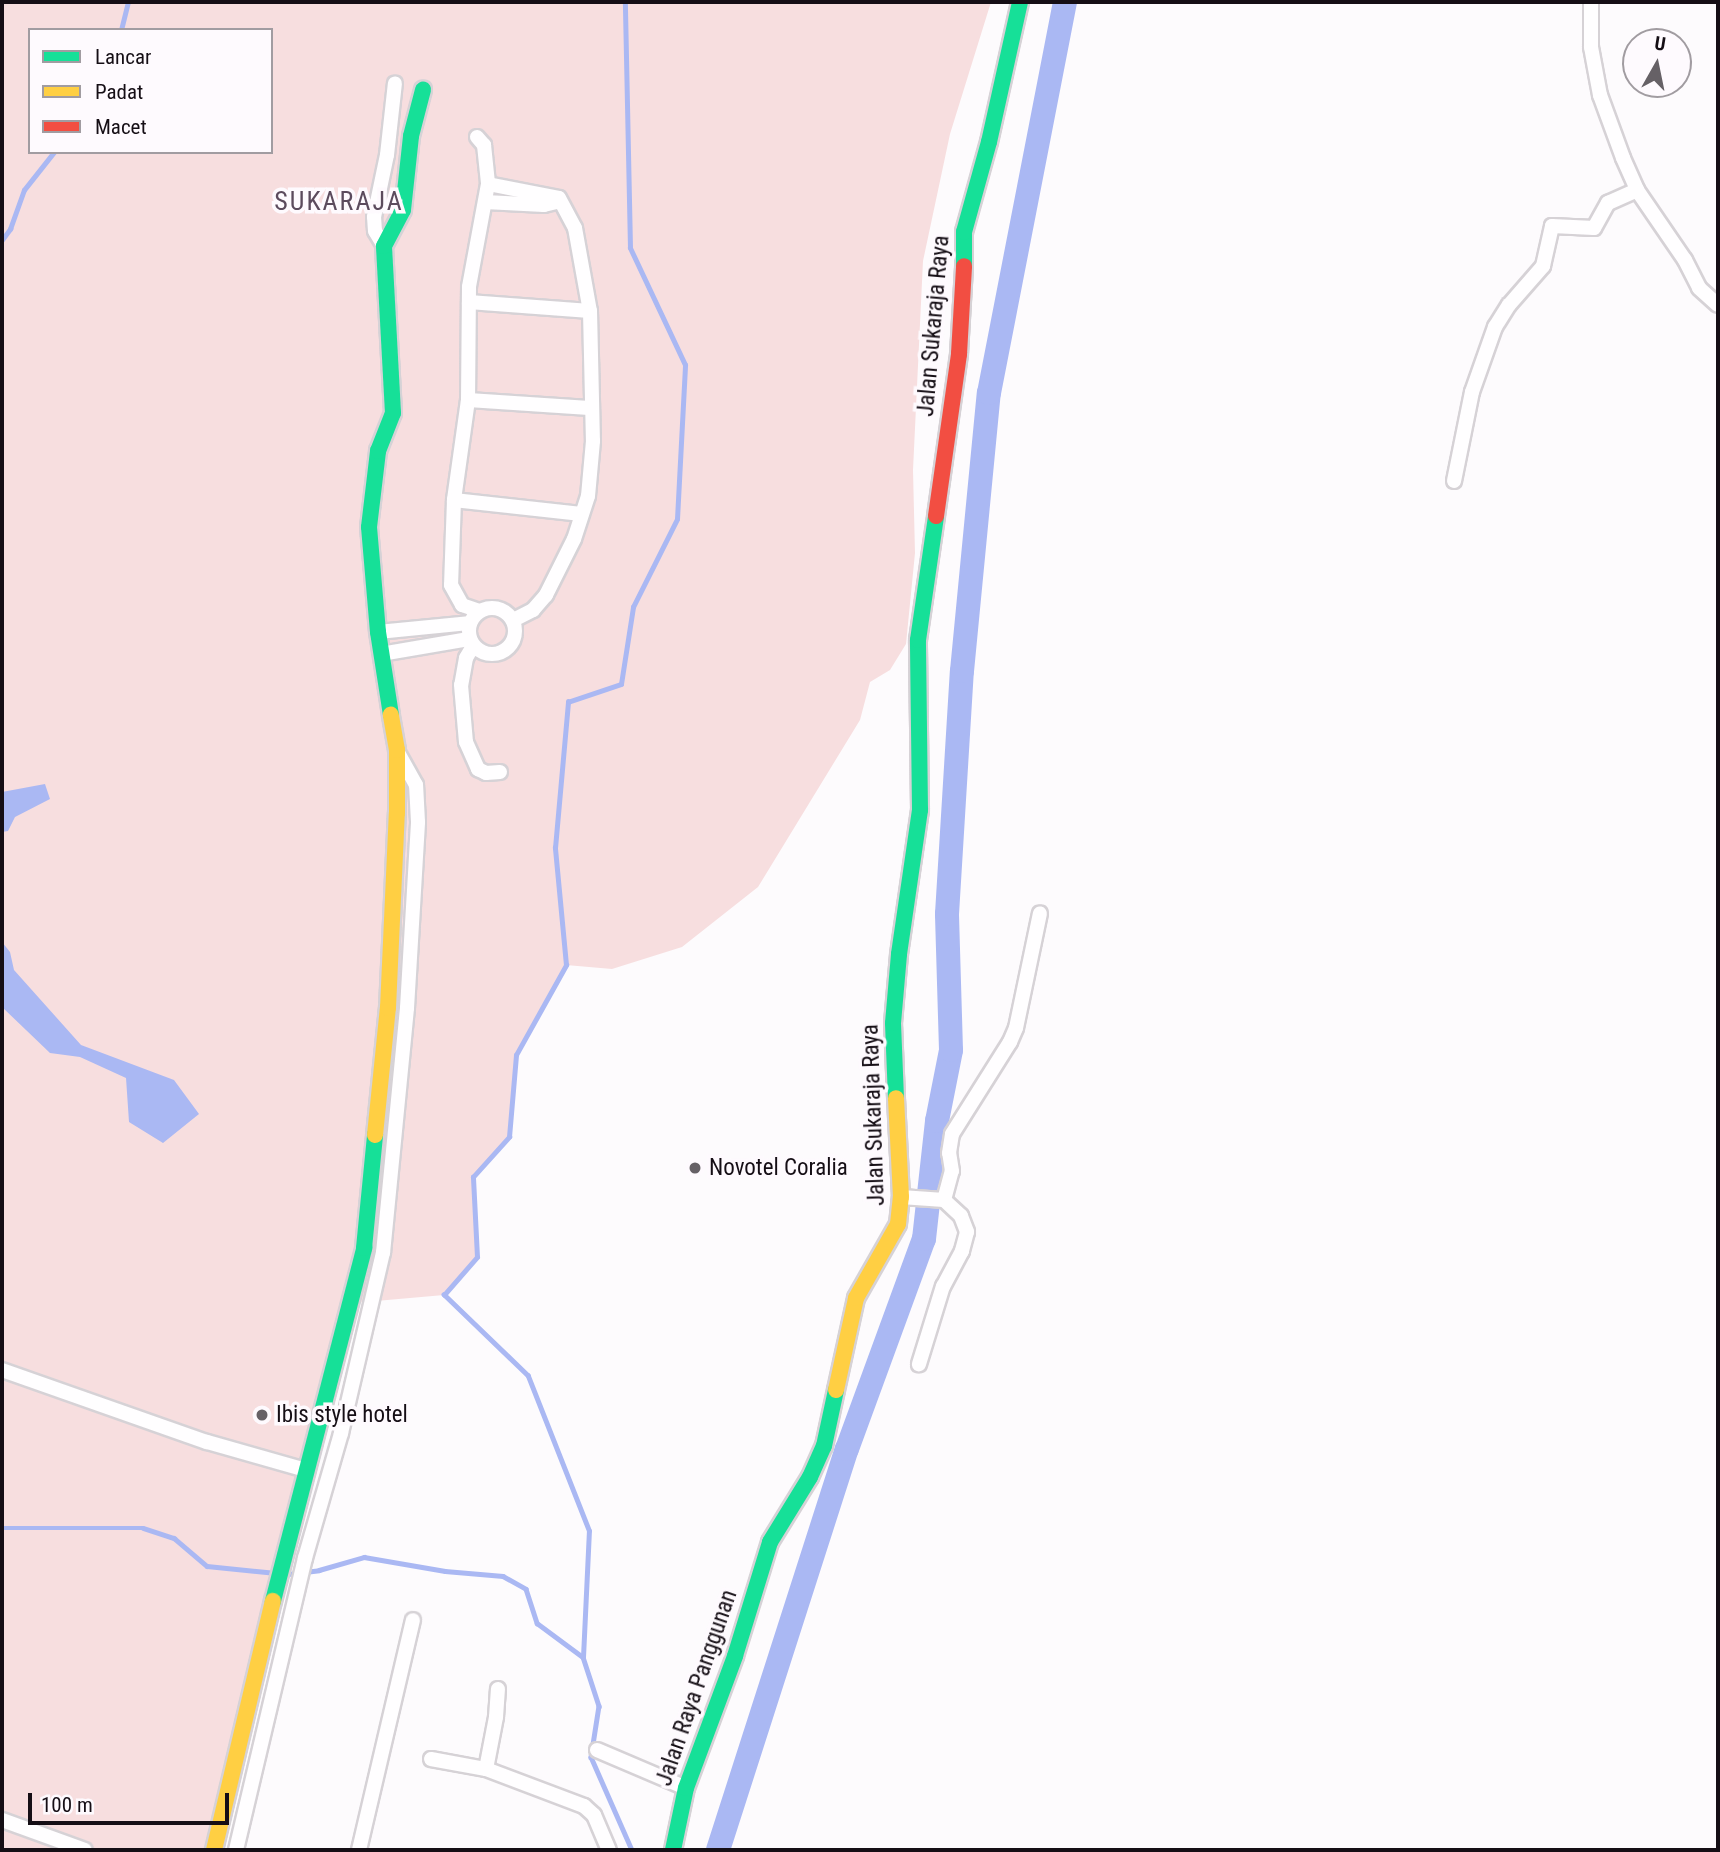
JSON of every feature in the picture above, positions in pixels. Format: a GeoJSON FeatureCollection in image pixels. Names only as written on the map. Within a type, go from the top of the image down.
{"type":"FeatureCollection","features":[{"type":"Feature","properties":{"kind":"street","name":"Jalan Sukaraja Raya"},"geometry":{"type":"LineString","coordinates":[[770,1542],[810,1477],[824,1446],[856,1298],[892,1240],[908,1197],[893,1023],[899,954],[920,810],[921,702],[918,640],[959,354],[964,232],[989,142],[1020,2]]}},
{"type":"Feature","properties":{"kind":"street"},"geometry":{"type":"LineString","coordinates":[[1591,2],[1591,47],[1600,95],[1637,190],[1685,260],[1699,288],[1718,305]]}},
{"type":"Feature","properties":{"kind":"street"},"geometry":{"type":"LineString","coordinates":[[214,1850],[285,1553],[364,1248],[388,1008],[395,872],[397,750],[371,579],[371,493],[378,451],[393,413],[384,246],[375,231],[374,217],[390,141],[396,83]]}},
{"type":"Feature","properties":{"kind":"street"},"geometry":{"type":"LineString","coordinates":[[384,246],[403,210],[411,136],[423,90]]}},
{"type":"Feature","properties":{"kind":"street"},"geometry":{"type":"LineString","coordinates":[[474,617],[462,605],[451,585],[454,500],[467,400],[469,302],[476,240],[488,184],[484,145],[477,137]]}},
{"type":"Feature","properties":{"kind":"street"},"geometry":{"type":"LineString","coordinates":[[488,184],[543,194],[560,201],[575,228],[590,311],[592,471],[574,539],[546,595],[533,610],[513,620]]}},
{"type":"Feature","properties":{"kind":"street"},"geometry":{"type":"LineString","coordinates":[[1454,481],[1472,392],[1495,327],[1509,305],[1543,266],[1552,226],[1594,228],[1608,203],[1637,190]]}},
{"type":"Feature","properties":{"kind":"street"},"geometry":{"type":"LineString","coordinates":[[485,202],[544,205],[560,201]]}},
{"type":"Feature","properties":{"kind":"street"},"geometry":{"type":"LineString","coordinates":[[469,302],[590,311]]}},
{"type":"Feature","properties":{"kind":"street"},"geometry":{"type":"LineString","coordinates":[[467,400],[590,408]]}},
{"type":"Feature","properties":{"kind":"street"},"geometry":{"type":"LineString","coordinates":[[454,500],[581,514]]}},
{"type":"Feature","properties":{"kind":"street"},"geometry":{"type":"LineString","coordinates":[[378,632],[474,617],[498,608],[513,620],[514,639],[500,653],[491,655],[471,642],[381,654]]}},
{"type":"Feature","properties":{"kind":"street"},"geometry":{"type":"LineString","coordinates":[[474,617],[461,685],[466,742],[478,769],[485,773],[500,772]]}},
{"type":"Feature","properties":{"kind":"street"},"geometry":{"type":"LineString","coordinates":[[236,1850],[297,1590],[346,1410],[383,1252],[407,1008],[418,822],[416,785],[397,750]]}},
{"type":"Feature","properties":{"kind":"street"},"geometry":{"type":"LineString","coordinates":[[940,1200],[953,1171],[949,1153],[952,1134],[1016,1028],[1040,913]]}},
{"type":"Feature","properties":{"kind":"street"},"geometry":{"type":"LineString","coordinates":[[908,1197],[940,1200],[961,1216],[967,1239],[943,1286],[919,1364]]}},
{"type":"Feature","properties":{"kind":"street"},"geometry":{"type":"LineString","coordinates":[[364,1248],[383,1252]]}},
{"type":"Feature","properties":{"kind":"street"},"geometry":{"type":"LineString","coordinates":[[2,1370],[206,1442],[306,1470]]}},
{"type":"Feature","properties":{"kind":"street"},"geometry":{"type":"LineString","coordinates":[[324,1405],[346,1410]]}},
{"type":"Feature","properties":{"kind":"street","name":"Jalan Raya Panggunan"},"geometry":{"type":"LineString","coordinates":[[673,1850],[686,1788],[710,1717],[735,1656],[770,1542]]}},
{"type":"Feature","properties":{"kind":"street"},"geometry":{"type":"LineString","coordinates":[[359,1850],[413,1620]]}},
{"type":"Feature","properties":{"kind":"street"},"geometry":{"type":"LineString","coordinates":[[486,1769],[496,1717],[498,1689]]}},
{"type":"Feature","properties":{"kind":"street"},"geometry":{"type":"LineString","coordinates":[[597,1750],[686,1788]]}},
{"type":"Feature","properties":{"kind":"street"},"geometry":{"type":"LineString","coordinates":[[431,1759],[486,1769],[584,1806],[594,1815],[609,1850]]}},
{"type":"Feature","properties":{"kind":"street"},"geometry":{"type":"LineString","coordinates":[[2,1820],[85,1850]]}},
{"type":"Feature","properties":{"kind":"shaded area"},"geometry":{"type":"Polygon","coordinates":[[[2,2],[991,2],[950,134],[923,261],[913,470],[915,553],[906,644],[890,670],[870,682],[860,720],[758,887],[682,947],[612,969],[566,965],[516,1055],[509,1137],[473,1177],[477,1257],[444,1295],[342,1304],[205,1850],[2,1850],[2,2]]]}},
{"type":"Feature","properties":{"kind":"water"},"geometry":{"type":"Polygon","coordinates":[[[45,784],[50,799],[15,817],[8,831],[2,832],[2,792],[45,784]]]}},
{"type":"Feature","properties":{"kind":"water"},"geometry":{"type":"Polygon","coordinates":[[[2,942],[10,952],[14,970],[81,1045],[174,1080],[199,1114],[163,1143],[129,1122],[126,1078],[80,1057],[50,1053],[2,1007],[2,942]]]}},
{"type":"Feature","properties":{"kind":"waterway"},"geometry":{"type":"LineString","coordinates":[[122,28],[128,2]]}},
{"type":"Feature","properties":{"kind":"waterway"},"geometry":{"type":"LineString","coordinates":[[583,1657],[589,1531],[528,1376],[444,1295],[477,1257],[473,1177],[509,1137],[516,1055],[566,965],[555,848],[568,702],[621,684],[633,607],[677,519],[685,365],[630,248],[625,2]]}},
{"type":"Feature","properties":{"kind":"waterway"},"geometry":{"type":"LineString","coordinates":[[718,1850],[847,1449],[924,1239],[937,1121],[951,1050],[947,914],[962,671],[989,393],[1065,2]]}},
{"type":"Feature","properties":{"kind":"waterway"},"geometry":{"type":"LineString","coordinates":[[2,240],[10,229],[24,190],[52,154]]}},
{"type":"Feature","properties":{"kind":"waterway"},"geometry":{"type":"LineString","coordinates":[[2,1528],[143,1528],[174,1538],[207,1566],[276,1573]]}},
{"type":"Feature","properties":{"kind":"waterway"},"geometry":{"type":"LineString","coordinates":[[288,1574],[319,1570],[364,1557],[445,1571],[503,1576],[526,1589],[537,1623],[583,1657],[599,1706],[591,1757],[632,1850]]}},
{"type":"Feature","properties":{"kind":"traffic: fast"},"geometry":{"type":"LineString","coordinates":[[964,266],[964,232],[989,142],[1020,2]]}},
{"type":"Feature","properties":{"kind":"traffic: fast"},"geometry":{"type":"LineString","coordinates":[[391,715],[378,632],[369,527],[378,451],[393,413],[384,246],[403,210],[411,136],[423,90]]}},
{"type":"Feature","properties":{"kind":"traffic: fast"},"geometry":{"type":"LineString","coordinates":[[896,1098],[893,1023],[899,954],[920,810],[918,640],[936,516]]}},
{"type":"Feature","properties":{"kind":"traffic: fast"},"geometry":{"type":"LineString","coordinates":[[273,1601],[364,1248],[375,1135]]}},
{"type":"Feature","properties":{"kind":"traffic: fast"},"geometry":{"type":"LineString","coordinates":[[673,1850],[686,1788],[735,1656],[770,1542],[810,1477],[824,1446],[836,1390]]}},
{"type":"Feature","properties":{"kind":"traffic: slow"},"geometry":{"type":"LineString","coordinates":[[375,1135],[388,1008],[397,813],[397,750],[391,715]]}},
{"type":"Feature","properties":{"kind":"traffic: slow"},"geometry":{"type":"LineString","coordinates":[[836,1390],[856,1298],[898,1224],[901,1197],[896,1098]]}},
{"type":"Feature","properties":{"kind":"traffic: slow"},"geometry":{"type":"LineString","coordinates":[[214,1850],[273,1601]]}},
{"type":"Feature","properties":{"kind":"traffic: jam"},"geometry":{"type":"LineString","coordinates":[[936,516],[959,354],[964,266]]}},
{"type":"Feature","properties":{"kind":"place","name":"Novotel Coralia"},"geometry":{"type":"Point","coordinates":[695,1168]}},
{"type":"Feature","properties":{"kind":"place","name":"Ibis style hotel"},"geometry":{"type":"Point","coordinates":[262,1415]}},
{"type":"Feature","properties":{"kind":"district","name":"SUKARAJA"},"geometry":{"type":"Point","coordinates":[339,202]}}]}
